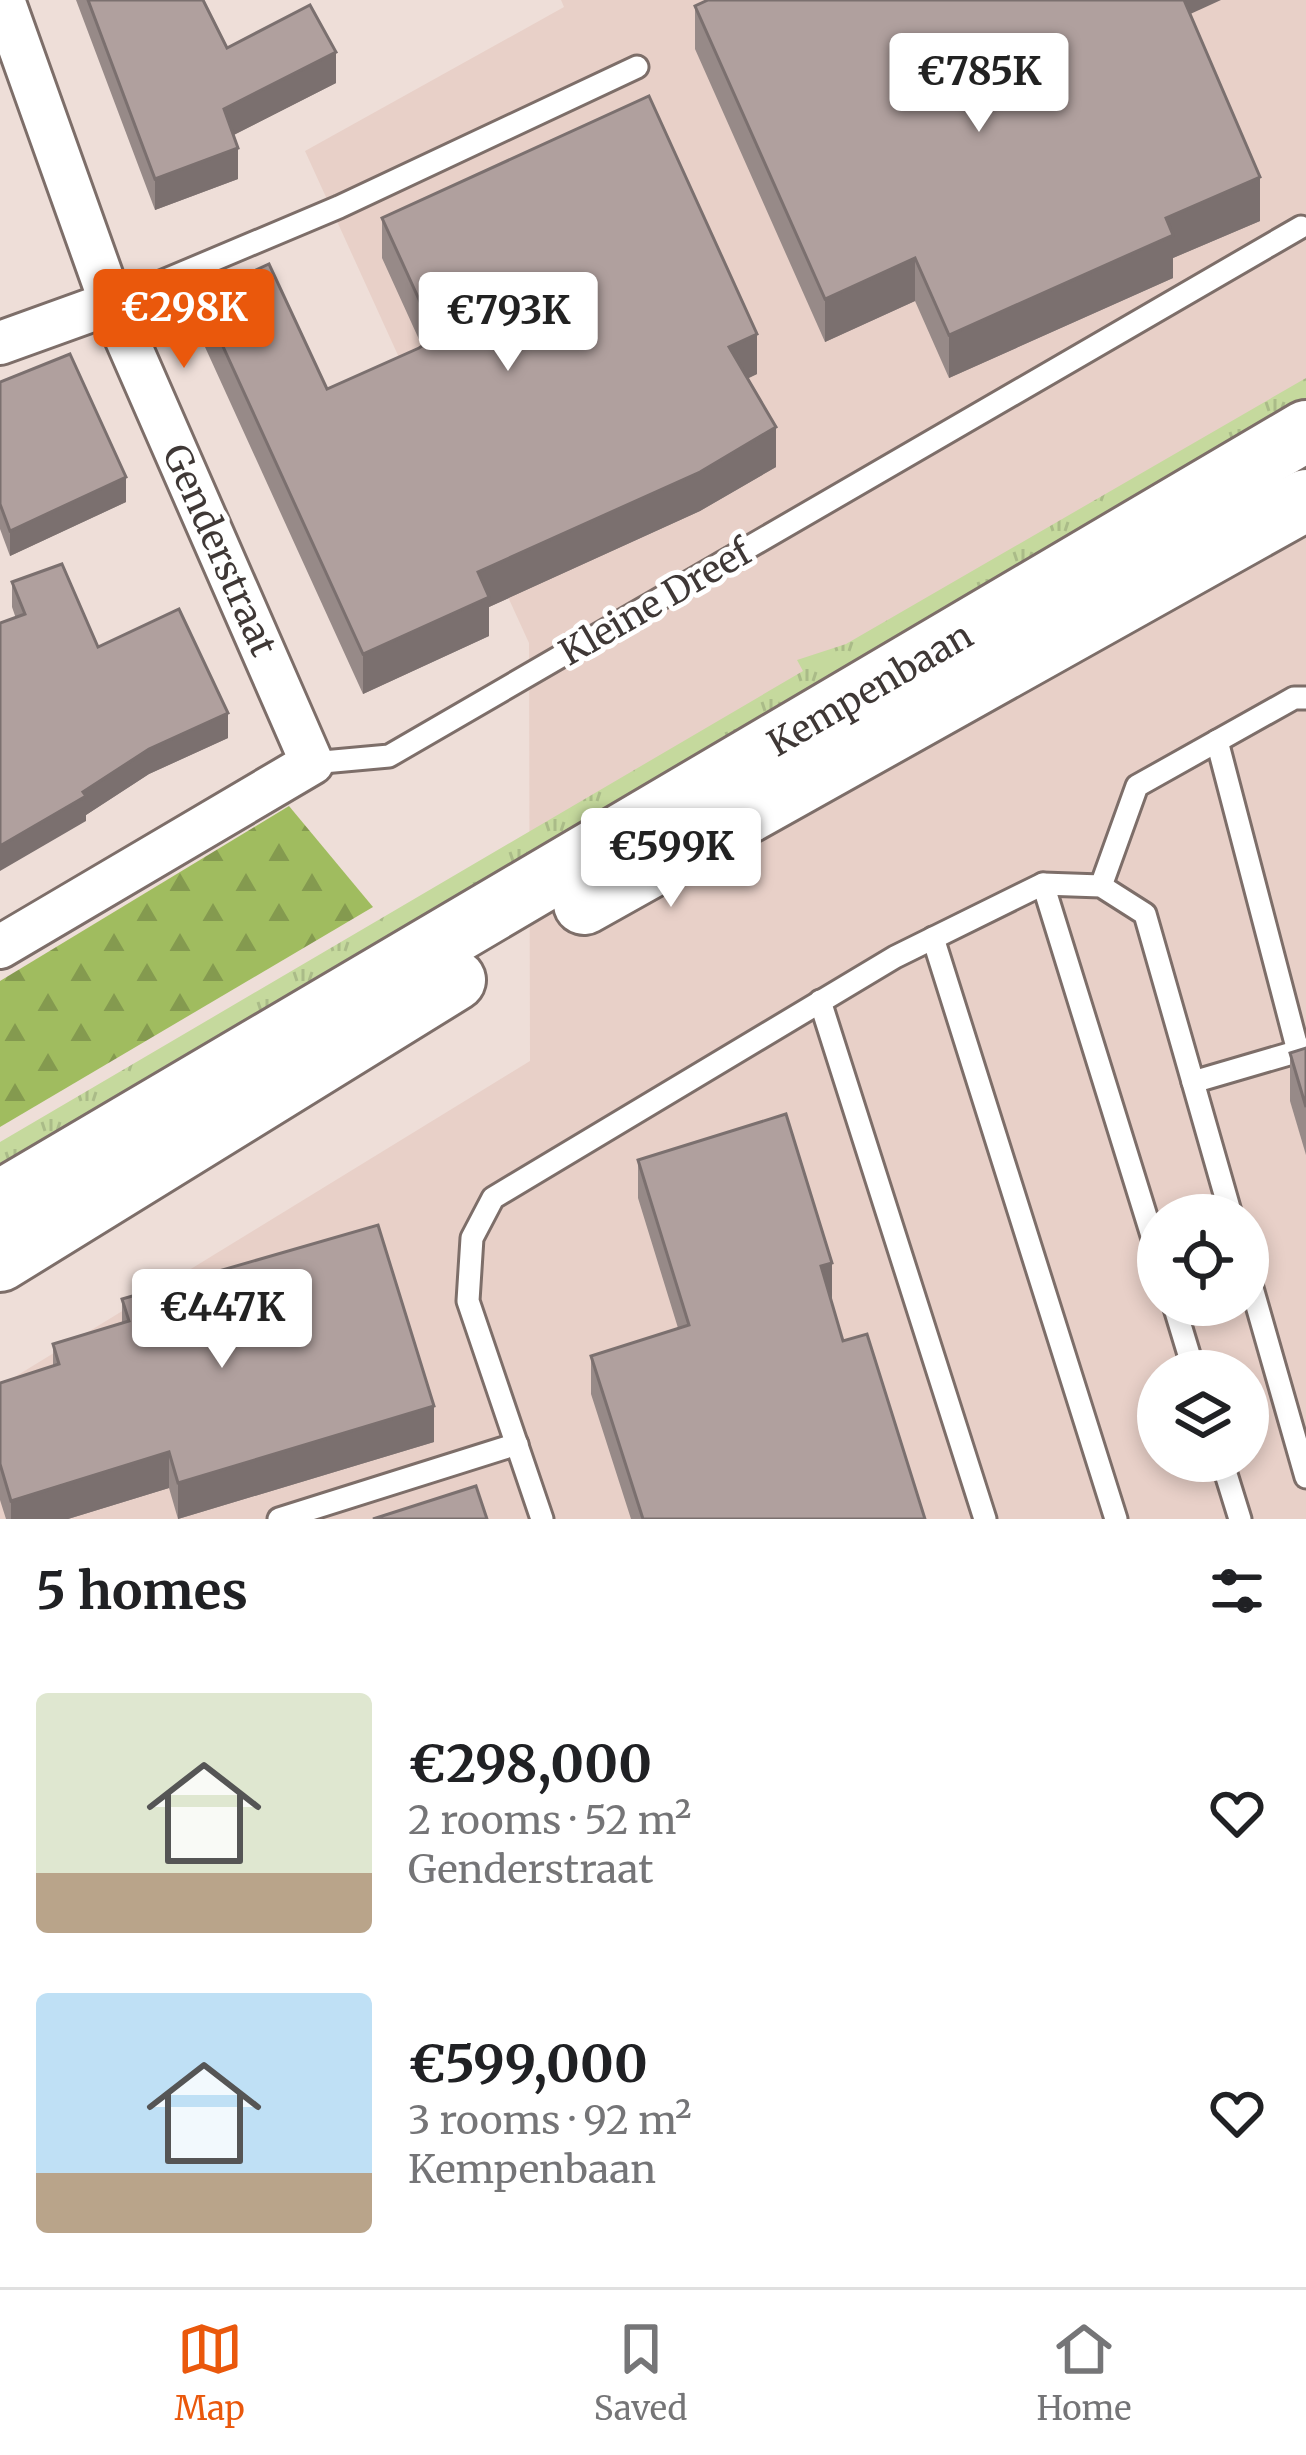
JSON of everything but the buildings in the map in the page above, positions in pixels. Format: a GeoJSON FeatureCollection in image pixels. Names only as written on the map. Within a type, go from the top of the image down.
{"type":"FeatureCollection","features":[{"type":"Feature","properties":{"kind":"main road","name":"Kempenbaan"},"geometry":{"type":"LineString","coordinates":[[0,1201],[1306,431]]}},
{"type":"Feature","properties":{"kind":"main road","name":"Kempenbaan"},"geometry":{"type":"LineString","coordinates":[[0,1261],[525,937],[1306,500]]}},
{"type":"Feature","properties":{"kind":"street","name":"Genderstraat"},"geometry":{"type":"LineString","coordinates":[[3,0],[111,303],[312,763]]}},
{"type":"Feature","properties":{"kind":"street"},"geometry":{"type":"LineString","coordinates":[[0,344],[111,303]]}},
{"type":"Feature","properties":{"kind":"street","name":"Kleine Dreef"},"geometry":{"type":"LineString","coordinates":[[0,947],[312,763]]}},
{"type":"Feature","properties":{"kind":"lane"},"geometry":{"type":"LineString","coordinates":[[111,303],[339,207],[637,67]]}},
{"type":"Feature","properties":{"kind":"lane","name":"Kleine Dreef"},"geometry":{"type":"LineString","coordinates":[[312,763],[389,756],[1300,227]]}},
{"type":"Feature","properties":{"kind":"lane"},"geometry":{"type":"LineString","coordinates":[[1101,886],[1136,786],[1294,698],[1306,698]]}},
{"type":"Feature","properties":{"kind":"lane"},"geometry":{"type":"LineString","coordinates":[[1193,1082],[1302,1050],[1217,742]]}},
{"type":"Feature","properties":{"kind":"lane"},"geometry":{"type":"LineString","coordinates":[[1043,884],[1139,1194]]}},
{"type":"Feature","properties":{"kind":"lane"},"geometry":{"type":"LineString","coordinates":[[542,1519],[468,1301],[472,1238],[494,1198],[820,1001],[932,938],[1043,884],[1101,886],[1145,914],[1225,1194]]}},
{"type":"Feature","properties":{"kind":"lane"},"geometry":{"type":"LineString","coordinates":[[932,938],[1116,1519]]}},
{"type":"Feature","properties":{"kind":"lane"},"geometry":{"type":"LineString","coordinates":[[820,1001],[985,1519]]}},
{"type":"Feature","properties":{"kind":"lane"},"geometry":{"type":"LineString","coordinates":[[1263,1326],[1306,1477]]}},
{"type":"Feature","properties":{"kind":"lane"},"geometry":{"type":"LineString","coordinates":[[279,1519],[517,1444]]}},
{"type":"Feature","properties":{"kind":"lane"},"geometry":{"type":"LineString","coordinates":[[1229,1482],[1240,1519]]}},
{"type":"Feature","properties":{"kind":"shaded area"},"geometry":{"type":"Polygon","coordinates":[[[561,0],[1306,0],[1306,1519],[0,1519],[0,1386],[530,1061],[529,643],[305,151],[564,7],[561,0]]]}},
{"type":"Feature","properties":{"kind":"green space"},"geometry":{"type":"Polygon","coordinates":[[[1306,378],[1306,401],[0,1172],[0,1142],[803,671],[797,660],[846,644],[1306,378]]]}},
{"type":"Feature","properties":{"kind":"green space"},"geometry":{"type":"Polygon","coordinates":[[[289,806],[373,907],[0,1127],[0,981],[289,806]]]}}]}
